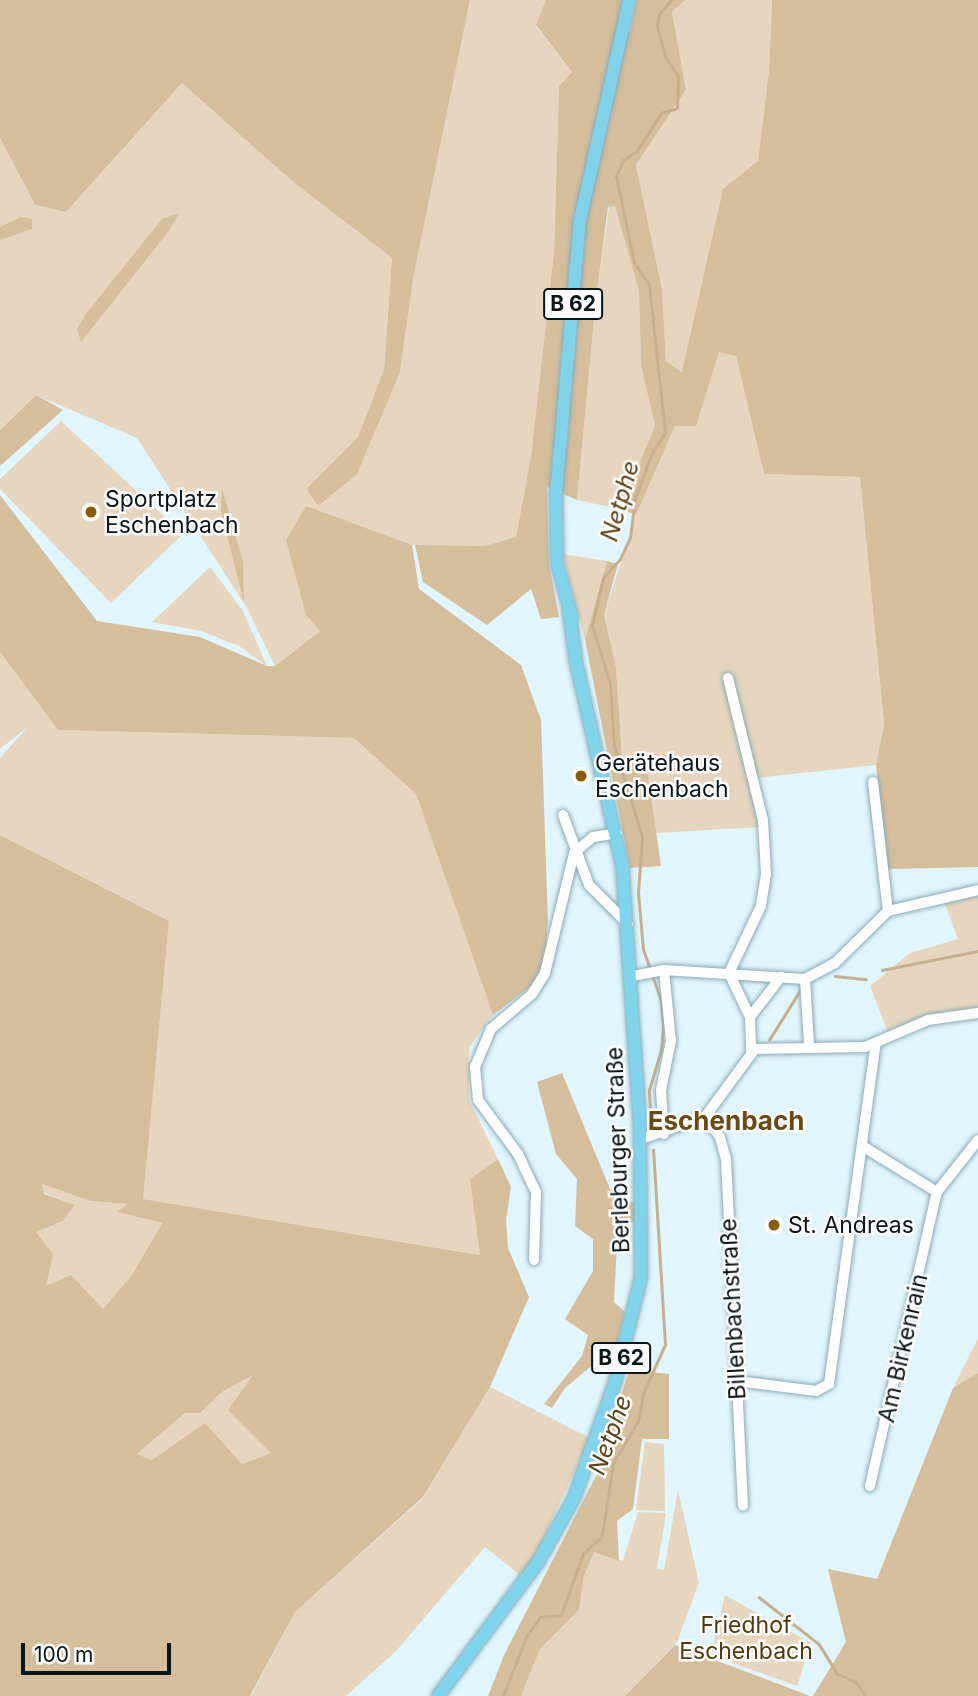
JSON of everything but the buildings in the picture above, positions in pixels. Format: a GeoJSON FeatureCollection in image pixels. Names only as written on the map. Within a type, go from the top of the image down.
{"type":"FeatureCollection","features":[{"type":"Feature","properties":{"kind":"main road","name":"Berleburger Straße"},"geometry":{"type":"LineString","coordinates":[[438,1696],[538,1562],[591,1460],[636,1304],[644,1253],[638,975],[628,924],[617,832],[591,720],[585,664],[557,563],[556,494],[580,220],[629,0]]}},
{"type":"Feature","properties":{"kind":"street"},"geometry":{"type":"LineString","coordinates":[[728,678],[763,820],[766,869],[761,906],[729,973]]}},
{"type":"Feature","properties":{"kind":"street"},"geometry":{"type":"LineString","coordinates":[[873,782],[888,911]]}},
{"type":"Feature","properties":{"kind":"street"},"geometry":{"type":"LineString","coordinates":[[563,815],[574,853],[594,892],[628,924]]}},
{"type":"Feature","properties":{"kind":"street"},"geometry":{"type":"LineString","coordinates":[[534,1260],[536,1192],[518,1154],[478,1100],[475,1067],[491,1029],[532,995],[545,973],[574,853],[593,837],[617,832]]}},
{"type":"Feature","properties":{"kind":"street"},"geometry":{"type":"LineString","coordinates":[[638,975],[660,970],[805,979],[835,963],[888,911],[978,890]]}},
{"type":"Feature","properties":{"kind":"street"},"geometry":{"type":"LineString","coordinates":[[660,970],[671,1041],[661,1090],[664,1134]]}},
{"type":"Feature","properties":{"kind":"street"},"geometry":{"type":"LineString","coordinates":[[640,1139],[664,1134],[705,1117],[724,1097],[751,1051],[750,1017],[729,973]]}},
{"type":"Feature","properties":{"kind":"street"},"geometry":{"type":"LineString","coordinates":[[750,1017],[781,977]]}},
{"type":"Feature","properties":{"kind":"street"},"geometry":{"type":"LineString","coordinates":[[805,979],[809,1045]]}},
{"type":"Feature","properties":{"kind":"street"},"geometry":{"type":"LineString","coordinates":[[751,1051],[809,1045],[855,1048],[876,1043],[928,1020],[978,1013]]}},
{"type":"Feature","properties":{"kind":"street"},"geometry":{"type":"LineString","coordinates":[[737,1381],[816,1391],[829,1384],[864,1147],[876,1043]]}},
{"type":"Feature","properties":{"kind":"street","name":"Billenbachstraße"},"geometry":{"type":"LineString","coordinates":[[705,1117],[720,1137],[726,1159],[743,1506]]}},
{"type":"Feature","properties":{"kind":"street","name":"Am Birkenrain"},"geometry":{"type":"LineString","coordinates":[[870,1486],[937,1192],[978,1140]]}},
{"type":"Feature","properties":{"kind":"street"},"geometry":{"type":"LineString","coordinates":[[864,1147],[937,1192]]}},
{"type":"Feature","properties":{"kind":"green space"},"geometry":{"type":"Polygon","coordinates":[[[470,0],[546,0],[536,26],[572,72],[559,86],[554,252],[531,456],[516,537],[484,546],[412,545],[306,507],[299,583],[306,615],[320,631],[275,666],[247,608],[137,438],[36,395],[0,430],[0,138],[35,205],[66,212],[182,83],[292,181],[392,258],[384,369],[358,437],[306,489],[318,506],[400,372],[414,274],[470,0]]]}},
{"type":"Feature","properties":{"kind":"green space"},"geometry":{"type":"Polygon","coordinates":[[[685,0],[772,0],[769,70],[758,162],[723,189],[683,372],[666,361],[662,289],[636,165],[686,90],[672,12],[685,0]]]}},
{"type":"Feature","properties":{"kind":"green space"},"geometry":{"type":"Polygon","coordinates":[[[615,206],[639,291],[641,366],[655,426],[620,509],[577,500],[596,299],[609,207],[615,206]]]}},
{"type":"Feature","properties":{"kind":"green space"},"geometry":{"type":"Polygon","coordinates":[[[718,351],[736,356],[764,474],[860,477],[884,724],[876,765],[756,778],[761,827],[656,833],[646,760],[622,757],[616,667],[604,615],[636,515],[675,426],[696,425],[718,351]]]}},
{"type":"Feature","properties":{"kind":"green space","name":"Sportplatz Eschenbach"},"geometry":{"type":"Polygon","coordinates":[[[61,421],[183,534],[111,603],[0,489],[0,479],[61,421]]]}},
{"type":"Feature","properties":{"kind":"green space"},"geometry":{"type":"Polygon","coordinates":[[[563,554],[607,561],[585,640],[563,554]]]}},
{"type":"Feature","properties":{"kind":"green space"},"geometry":{"type":"Polygon","coordinates":[[[210,567],[243,611],[267,666],[239,646],[201,631],[152,622],[210,567]]]}},
{"type":"Feature","properties":{"kind":"green space"},"geometry":{"type":"Polygon","coordinates":[[[0,652],[58,730],[354,738],[416,794],[493,1015],[469,1047],[469,1100],[498,1159],[470,1179],[481,1255],[142,1199],[169,921],[0,835],[0,758],[28,727],[0,749],[0,652]]]}},
{"type":"Feature","properties":{"kind":"green space"},"geometry":{"type":"Polygon","coordinates":[[[978,896],[978,1010],[888,1033],[870,986],[910,953],[958,939],[944,901],[978,896]]]}},
{"type":"Feature","properties":{"kind":"green space"},"geometry":{"type":"Polygon","coordinates":[[[42,1184],[90,1201],[129,1204],[118,1212],[162,1223],[132,1275],[103,1309],[46,1287],[36,1232],[63,1221],[74,1205],[44,1193],[42,1184]]]}},
{"type":"Feature","properties":{"kind":"green space"},"geometry":{"type":"Polygon","coordinates":[[[978,1339],[978,1373],[953,1388],[973,1348],[978,1339]]]}},
{"type":"Feature","properties":{"kind":"green space"},"geometry":{"type":"Polygon","coordinates":[[[255,1374],[272,1453],[242,1464],[205,1424],[152,1460],[137,1454],[185,1413],[200,1413],[222,1392],[255,1374]]]}},
{"type":"Feature","properties":{"kind":"green space"},"geometry":{"type":"Polygon","coordinates":[[[490,1387],[590,1438],[533,1561],[521,1576],[485,1547],[396,1651],[346,1696],[251,1696],[295,1612],[423,1498],[490,1387]]]}},
{"type":"Feature","properties":{"kind":"green space"},"geometry":{"type":"Polygon","coordinates":[[[645,1442],[664,1444],[665,1511],[636,1510],[645,1442]]]}},
{"type":"Feature","properties":{"kind":"green space"},"geometry":{"type":"Polygon","coordinates":[[[678,1490],[699,1583],[677,1642],[625,1696],[521,1696],[540,1649],[579,1610],[584,1576],[594,1552],[623,1561],[638,1512],[666,1513],[657,1569],[664,1570],[678,1490]]]}},
{"type":"Feature","properties":{"kind":"green space","name":"Friedhof Eschenbach"},"geometry":{"type":"Polygon","coordinates":[[[725,1595],[811,1643],[797,1686],[711,1655],[725,1595]]]}},
{"type":"Feature","properties":{"kind":"shaded area"},"geometry":{"type":"Polygon","coordinates":[[[0,0],[470,0],[414,274],[400,372],[357,474],[318,506],[306,489],[358,437],[384,369],[392,258],[292,181],[182,83],[66,212],[35,205],[0,138],[0,0]]]}},
{"type":"Feature","properties":{"kind":"shaded area"},"geometry":{"type":"Polygon","coordinates":[[[546,0],[623,0],[617,34],[630,32],[636,0],[685,0],[672,12],[686,90],[636,165],[662,289],[666,361],[682,372],[723,189],[758,161],[769,70],[772,0],[978,0],[978,867],[888,869],[876,765],[884,724],[860,477],[764,474],[736,356],[719,352],[696,426],[675,426],[636,515],[620,509],[655,426],[641,366],[639,291],[615,206],[608,207],[596,299],[577,500],[547,487],[549,564],[559,617],[541,619],[531,589],[487,625],[423,582],[415,545],[484,546],[516,537],[531,456],[554,252],[559,86],[572,72],[536,25],[546,0]]]}},
{"type":"Feature","properties":{"kind":"shaded area"},"geometry":{"type":"Polygon","coordinates":[[[179,213],[168,232],[81,342],[77,329],[85,315],[162,219],[179,213]]]}},
{"type":"Feature","properties":{"kind":"shaded area"},"geometry":{"type":"Polygon","coordinates":[[[21,217],[32,219],[32,229],[0,240],[0,227],[21,217]]]}},
{"type":"Feature","properties":{"kind":"shaded area"},"geometry":{"type":"Polygon","coordinates":[[[36,395],[63,410],[0,466],[0,430],[36,395]]]}},
{"type":"Feature","properties":{"kind":"shaded area"},"geometry":{"type":"Polygon","coordinates":[[[222,488],[243,562],[244,603],[221,511],[222,488]]]}},
{"type":"Feature","properties":{"kind":"shaded area"},"geometry":{"type":"Polygon","coordinates":[[[0,495],[97,621],[200,637],[267,666],[275,666],[320,631],[306,615],[286,540],[306,506],[412,545],[419,589],[521,665],[541,720],[548,922],[544,967],[536,982],[493,1015],[416,794],[354,738],[58,730],[0,652],[0,495]]]}},
{"type":"Feature","properties":{"kind":"shaded area"},"geometry":{"type":"Polygon","coordinates":[[[607,561],[618,564],[604,615],[616,667],[622,757],[646,760],[661,866],[630,868],[585,640],[607,561]]]}},
{"type":"Feature","properties":{"kind":"shaded area"},"geometry":{"type":"Polygon","coordinates":[[[0,835],[169,921],[143,1199],[480,1255],[470,1179],[498,1159],[511,1187],[506,1220],[508,1248],[529,1297],[490,1387],[423,1497],[295,1612],[250,1696],[0,1696],[0,835]],[[42,1184],[44,1194],[75,1205],[63,1221],[36,1232],[53,1254],[46,1286],[71,1275],[103,1309],[132,1275],[162,1223],[117,1212],[128,1204],[90,1201],[42,1184]],[[253,1375],[222,1392],[200,1413],[185,1413],[137,1454],[152,1460],[205,1423],[242,1464],[271,1453],[228,1410],[253,1375]]]}},
{"type":"Feature","properties":{"kind":"shaded area"},"geometry":{"type":"Polygon","coordinates":[[[562,1073],[610,1189],[637,1205],[634,1222],[618,1225],[614,1302],[625,1312],[610,1371],[595,1363],[565,1388],[552,1408],[544,1404],[582,1356],[588,1335],[565,1319],[593,1271],[593,1239],[575,1226],[577,1179],[556,1154],[537,1082],[562,1073]]]}},
{"type":"Feature","properties":{"kind":"shaded area"},"geometry":{"type":"Polygon","coordinates":[[[629,1370],[669,1374],[669,1439],[642,1439],[633,1509],[617,1521],[619,1561],[594,1552],[584,1576],[579,1610],[540,1649],[521,1696],[488,1696],[504,1655],[599,1470],[629,1370]]]}},
{"type":"Feature","properties":{"kind":"shaded area"},"geometry":{"type":"Polygon","coordinates":[[[978,1373],[978,1696],[813,1696],[846,1642],[828,1569],[877,1579],[953,1388],[978,1373]]]}},
{"type":"Feature","properties":{"kind":"shaded area"},"geometry":{"type":"Polygon","coordinates":[[[675,1645],[810,1696],[625,1696],[675,1645]]]}},
{"type":"Feature","properties":{"kind":"waterway","name":"Netphe"},"geometry":{"type":"LineString","coordinates":[[650,969],[643,950],[638,893],[642,837],[614,746],[610,684],[592,626],[603,578],[620,559],[630,538],[635,498],[652,453],[665,433],[649,285],[634,263],[616,176],[623,160],[637,151],[661,113],[677,108],[678,77],[665,56],[657,26],[659,14],[671,0]]}},
{"type":"Feature","properties":{"kind":"waterway"},"geometry":{"type":"LineString","coordinates":[[882,970],[978,951]]}},
{"type":"Feature","properties":{"kind":"waterway","name":"Netphe"},"geometry":{"type":"LineString","coordinates":[[651,1122],[649,1090],[661,1050],[663,1025],[661,1001],[652,975]]}},
{"type":"Feature","properties":{"kind":"waterway"},"geometry":{"type":"LineString","coordinates":[[835,976],[866,979]]}},
{"type":"Feature","properties":{"kind":"waterway"},"geometry":{"type":"LineString","coordinates":[[769,1040],[801,989]]}},
{"type":"Feature","properties":{"kind":"waterway","name":"Netphe"},"geometry":{"type":"LineString","coordinates":[[503,1696],[526,1637],[540,1617],[561,1615],[583,1554],[602,1536],[613,1463],[638,1421],[644,1391],[665,1345],[653,1150]]}},
{"type":"Feature","properties":{"kind":"waterway"},"geometry":{"type":"LineString","coordinates":[[759,1597],[819,1644],[838,1674],[856,1682],[866,1696]]}},
{"type":"Feature","properties":{"kind":"place","name":"Sportplatz Eschenbach"},"geometry":{"type":"Point","coordinates":[91,512]}},
{"type":"Feature","properties":{"kind":"place","name":"Gerätehaus Eschenbach"},"geometry":{"type":"Point","coordinates":[581,776]}},
{"type":"Feature","properties":{"kind":"place","name":"St. Andreas"},"geometry":{"type":"Point","coordinates":[774,1225]}},
{"type":"Feature","properties":{"kind":"district","name":"Eschenbach"},"geometry":{"type":"Point","coordinates":[726,1121]}}]}
